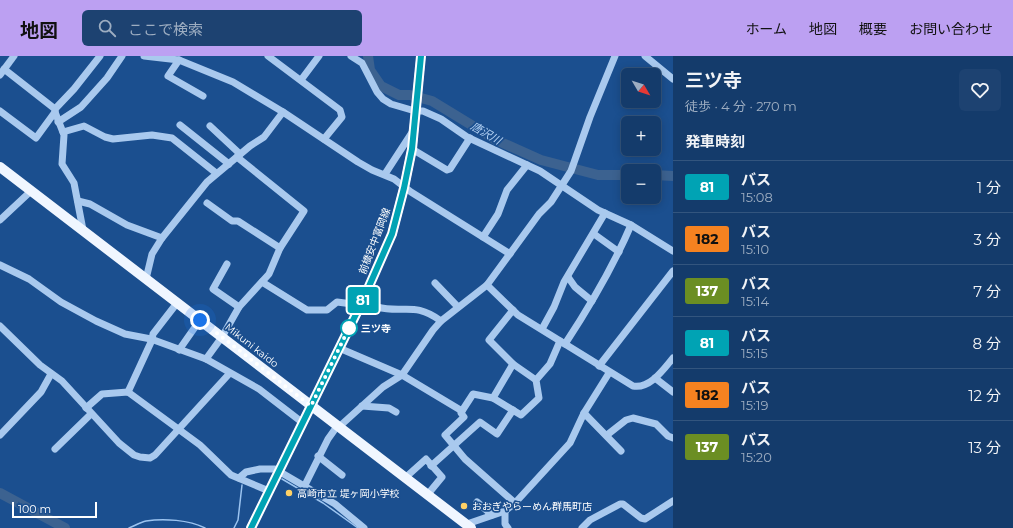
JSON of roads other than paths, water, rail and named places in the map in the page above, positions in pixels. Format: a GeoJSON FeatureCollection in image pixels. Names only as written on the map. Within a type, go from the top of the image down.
{"type":"FeatureCollection","features":[{"type":"Feature","properties":{"kind":"main road","name":"前橋安中富岡線"},"geometry":{"type":"LineString","coordinates":[[251,528],[340,348],[392,234],[412,149],[421,56]]}},
{"type":"Feature","properties":{"kind":"main road","name":"Mikuni kaido"},"geometry":{"type":"LineString","coordinates":[[0,167],[469,526]]}},
{"type":"Feature","properties":{"kind":"street"},"geometry":{"type":"LineString","coordinates":[[14,56],[2,72],[55,110],[58,122],[63,132],[62,164],[74,183],[82,230]]}},
{"type":"Feature","properties":{"kind":"street"},"geometry":{"type":"LineString","coordinates":[[0,111],[36,138],[55,110],[100,56]]}},
{"type":"Feature","properties":{"kind":"street"},"geometry":{"type":"LineString","coordinates":[[58,122],[81,107],[107,78],[122,56]]}},
{"type":"Feature","properties":{"kind":"street"},"geometry":{"type":"LineString","coordinates":[[144,56],[179,60],[233,82],[283,112],[372,170],[385,174],[404,188],[510,254]]}},
{"type":"Feature","properties":{"kind":"street"},"geometry":{"type":"LineString","coordinates":[[268,56],[340,110],[342,117],[324,139]]}},
{"type":"Feature","properties":{"kind":"street"},"geometry":{"type":"LineString","coordinates":[[300,80],[320,56]]}},
{"type":"Feature","properties":{"kind":"street"},"geometry":{"type":"LineString","coordinates":[[351,56],[362,63],[383,99],[391,104],[415,111],[423,111],[441,119],[470,138],[526,165],[605,213],[630,225],[673,251]]}},
{"type":"Feature","properties":{"kind":"street"},"geometry":{"type":"LineString","coordinates":[[305,485],[318,456],[339,426],[383,387],[402,375],[427,337],[441,321],[487,284],[539,214],[551,202],[571,171],[590,117],[615,56]]}},
{"type":"Feature","properties":{"kind":"street"},"geometry":{"type":"LineString","coordinates":[[645,56],[673,79]]}},
{"type":"Feature","properties":{"kind":"street"},"geometry":{"type":"LineString","coordinates":[[179,60],[168,76],[203,96]]}},
{"type":"Feature","properties":{"kind":"street"},"geometry":{"type":"LineString","coordinates":[[146,279],[152,254],[162,238],[216,173],[264,137],[283,112]]}},
{"type":"Feature","properties":{"kind":"street"},"geometry":{"type":"LineString","coordinates":[[180,124],[229,164]]}},
{"type":"Feature","properties":{"kind":"street"},"geometry":{"type":"LineString","coordinates":[[63,132],[84,126],[105,137],[113,139],[152,134],[172,138],[216,173]]}},
{"type":"Feature","properties":{"kind":"street"},"geometry":{"type":"LineString","coordinates":[[206,360],[222,337],[239,307],[262,282],[274,265],[280,248],[304,211],[239,156],[210,126]]}},
{"type":"Feature","properties":{"kind":"street"},"geometry":{"type":"LineString","coordinates":[[385,174],[414,129]]}},
{"type":"Feature","properties":{"kind":"street"},"geometry":{"type":"LineString","coordinates":[[412,149],[447,170],[450,169],[470,138]]}},
{"type":"Feature","properties":{"kind":"street"},"geometry":{"type":"LineString","coordinates":[[483,237],[498,214],[506,190],[526,165]]}},
{"type":"Feature","properties":{"kind":"street"},"geometry":{"type":"LineString","coordinates":[[0,220],[31,191]]}},
{"type":"Feature","properties":{"kind":"street"},"geometry":{"type":"LineString","coordinates":[[78,201],[90,204],[127,225],[162,238]]}},
{"type":"Feature","properties":{"kind":"street"},"geometry":{"type":"LineString","coordinates":[[206,203],[232,221],[238,221],[280,248]]}},
{"type":"Feature","properties":{"kind":"street"},"geometry":{"type":"LineString","coordinates":[[542,330],[568,277],[605,213]]}},
{"type":"Feature","properties":{"kind":"street"},"geometry":{"type":"LineString","coordinates":[[536,380],[550,364],[592,301],[619,252],[630,225]]}},
{"type":"Feature","properties":{"kind":"street"},"geometry":{"type":"LineString","coordinates":[[594,234],[619,252]]}},
{"type":"Feature","properties":{"kind":"street"},"geometry":{"type":"LineString","coordinates":[[227,264],[213,289],[239,307]]}},
{"type":"Feature","properties":{"kind":"street"},"geometry":{"type":"LineString","coordinates":[[0,265],[29,279],[61,302],[96,321],[125,334],[152,340],[206,360],[259,390],[303,422]]}},
{"type":"Feature","properties":{"kind":"street"},"geometry":{"type":"LineString","coordinates":[[599,366],[673,271]]}},
{"type":"Feature","properties":{"kind":"street"},"geometry":{"type":"LineString","coordinates":[[568,277],[575,287],[592,301]]}},
{"type":"Feature","properties":{"kind":"street"},"geometry":{"type":"LineString","coordinates":[[262,282],[307,310],[327,310],[337,302],[362,302],[378,307],[396,309],[411,308],[425,311],[441,321]]}},
{"type":"Feature","properties":{"kind":"street"},"geometry":{"type":"LineString","coordinates":[[435,283],[458,307]]}},
{"type":"Feature","properties":{"kind":"street"},"geometry":{"type":"LineString","coordinates":[[487,284],[513,310],[609,373],[633,386],[639,388],[646,385],[655,378],[673,358]]}},
{"type":"Feature","properties":{"kind":"street"},"geometry":{"type":"LineString","coordinates":[[128,392],[154,334],[177,303]]}},
{"type":"Feature","properties":{"kind":"street"},"geometry":{"type":"LineString","coordinates":[[513,310],[488,340],[513,364],[536,380],[539,394],[536,402],[521,415],[493,398],[473,394],[462,410],[461,413],[464,417],[445,435],[465,459],[515,503]]}},
{"type":"Feature","properties":{"kind":"street"},"geometry":{"type":"LineString","coordinates":[[179,350],[200,320]]}},
{"type":"Feature","properties":{"kind":"street"},"geometry":{"type":"LineString","coordinates":[[0,326],[50,374],[62,381],[119,443],[134,455],[140,457],[150,458],[229,374]]}},
{"type":"Feature","properties":{"kind":"street"},"geometry":{"type":"LineString","coordinates":[[340,348],[402,375],[462,410]]}},
{"type":"Feature","properties":{"kind":"street"},"geometry":{"type":"LineString","coordinates":[[493,398],[513,364]]}},
{"type":"Feature","properties":{"kind":"street"},"geometry":{"type":"LineString","coordinates":[[469,526],[492,515],[505,511],[515,503],[570,443],[584,413],[609,373]]}},
{"type":"Feature","properties":{"kind":"street"},"geometry":{"type":"LineString","coordinates":[[0,435],[41,392],[50,374]]}},
{"type":"Feature","properties":{"kind":"street"},"geometry":{"type":"LineString","coordinates":[[655,378],[673,392]]}},
{"type":"Feature","properties":{"kind":"street"},"geometry":{"type":"LineString","coordinates":[[55,449],[102,394],[128,392],[179,428],[200,445],[231,475],[269,491]]}},
{"type":"Feature","properties":{"kind":"street"},"geometry":{"type":"LineString","coordinates":[[362,406],[389,408],[396,412]]}},
{"type":"Feature","properties":{"kind":"street"},"geometry":{"type":"LineString","coordinates":[[431,466],[480,422],[497,434],[513,410]]}},
{"type":"Feature","properties":{"kind":"street"},"geometry":{"type":"LineString","coordinates":[[584,413],[621,451]]}},
{"type":"Feature","properties":{"kind":"street"},"geometry":{"type":"LineString","coordinates":[[607,435],[626,420],[633,418],[656,424],[668,436],[673,438]]}},
{"type":"Feature","properties":{"kind":"street"},"geometry":{"type":"LineString","coordinates":[[318,456],[342,475]]}},
{"type":"Feature","properties":{"kind":"street"},"geometry":{"type":"LineString","coordinates":[[406,477],[426,460],[442,477],[428,494]]}},
{"type":"Feature","properties":{"kind":"street"},"geometry":{"type":"LineString","coordinates":[[239,478],[246,472],[260,469],[275,469],[305,485],[335,504],[364,528]]}},
{"type":"Feature","properties":{"kind":"street"},"geometry":{"type":"LineString","coordinates":[[582,528],[590,520],[620,504],[641,518],[645,518],[673,501]]}},
{"type":"Feature","properties":{"kind":"street"},"geometry":{"type":"LineString","coordinates":[[477,502],[492,515]]}},
{"type":"Feature","properties":{"kind":"street"},"geometry":{"type":"LineString","coordinates":[[505,511],[505,524],[508,528]]}},
{"type":"Feature","properties":{"kind":"waterway","name":"唐沢川"},"geometry":{"type":"LineString","coordinates":[[368,56],[370,70],[381,86],[399,95],[410,95],[432,101],[496,140],[541,160],[598,175],[621,175]]}},
{"type":"Feature","properties":{"kind":"waterway","name":"唐沢川"},"geometry":{"type":"LineString","coordinates":[[661,175],[673,176]]}},
{"type":"Feature","properties":{"kind":"waterway"},"geometry":{"type":"LineString","coordinates":[[282,479],[323,503],[358,528]]}},
{"type":"Feature","properties":{"kind":"waterway"},"geometry":{"type":"LineString","coordinates":[[234,528],[238,520],[242,485]]}},
{"type":"Feature","properties":{"kind":"waterway"},"geometry":{"type":"LineString","coordinates":[[0,493],[65,528]]}},
{"type":"Feature","properties":{"kind":"waterway"},"geometry":{"type":"LineString","coordinates":[[129,528],[153,520],[184,521],[205,528]]}},
{"type":"Feature","properties":{"kind":"place","name":"三ツ寺"},"geometry":{"type":"Point","coordinates":[349,328]}},
{"type":"Feature","properties":{"kind":"place","name":"高崎市立 堤ヶ岡小学校"},"geometry":{"type":"Point","coordinates":[289,493]}},
{"type":"Feature","properties":{"kind":"place","name":"おおぎやらーめん群馬町店"},"geometry":{"type":"Point","coordinates":[464,506]}}]}
